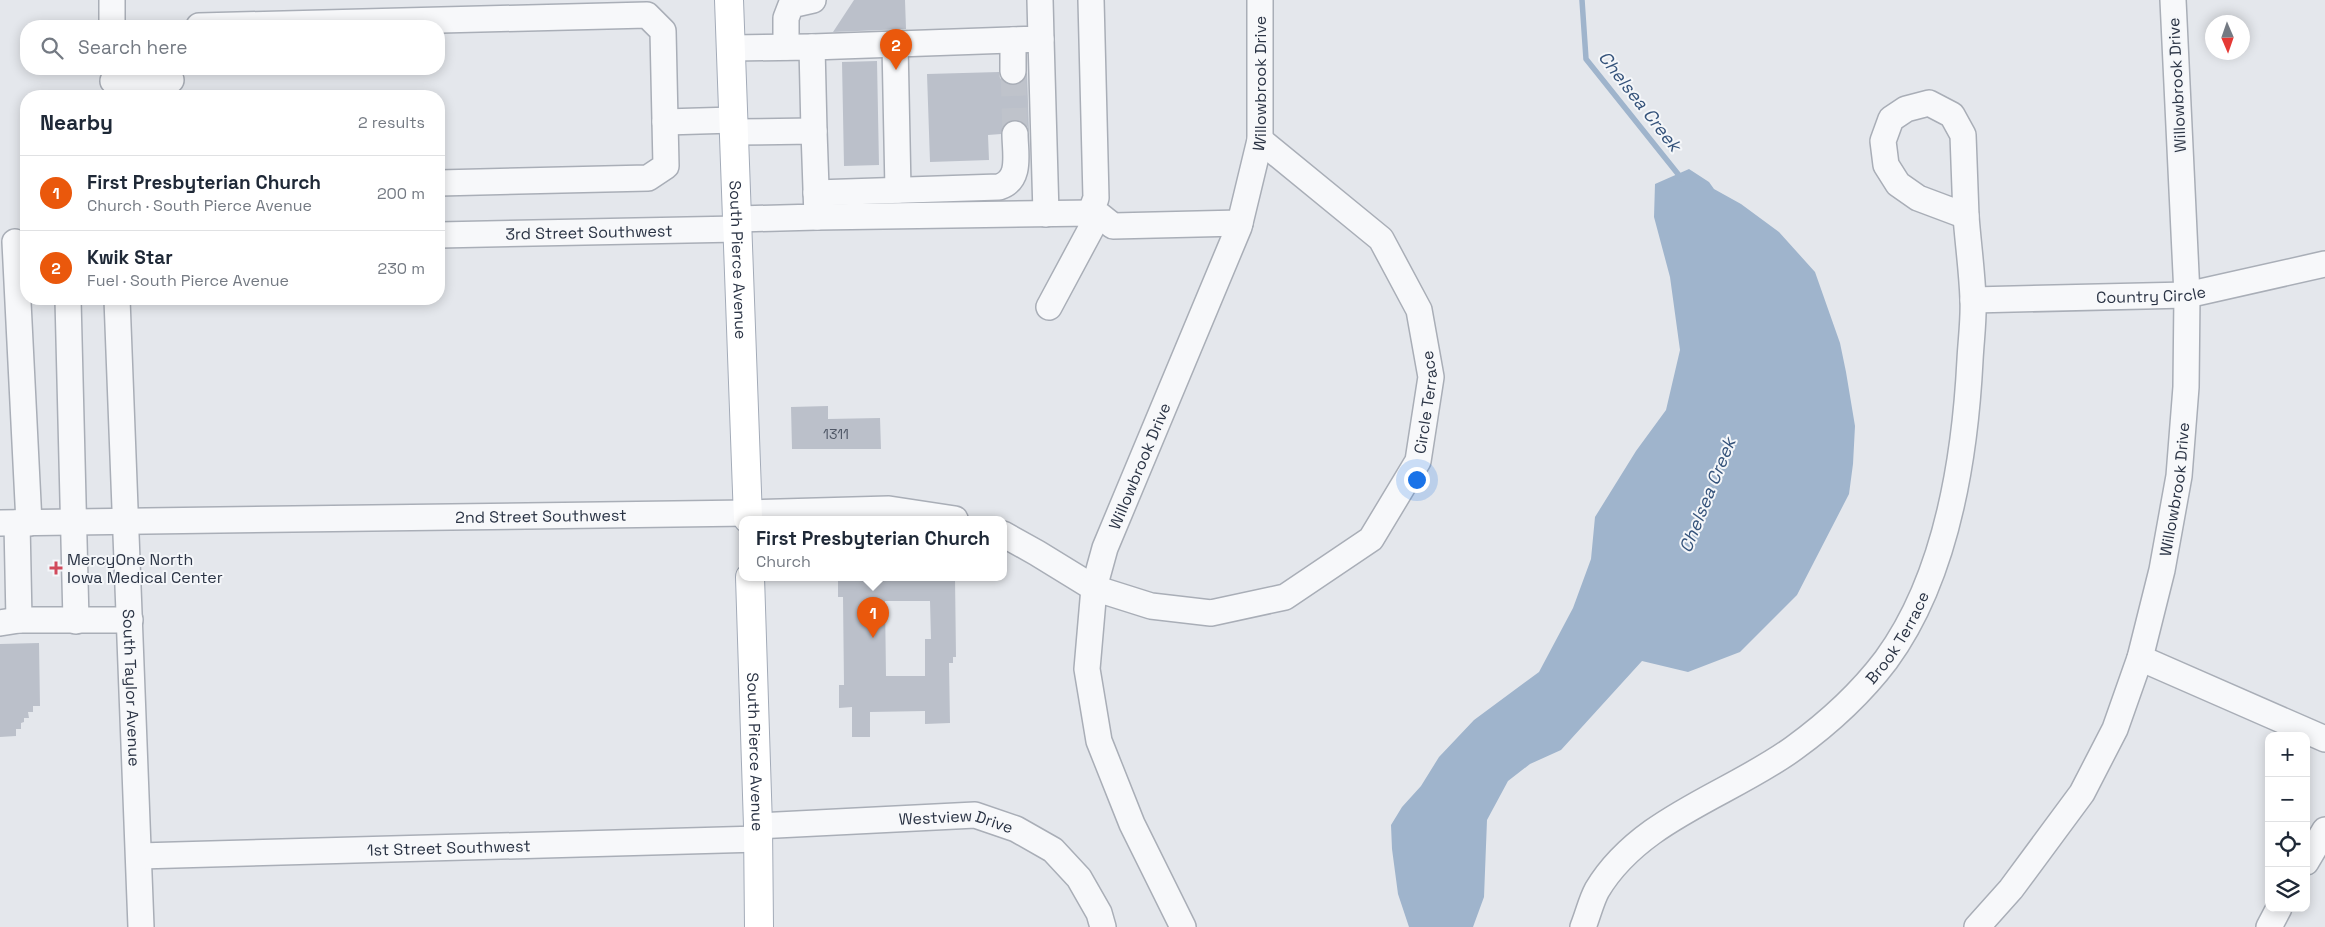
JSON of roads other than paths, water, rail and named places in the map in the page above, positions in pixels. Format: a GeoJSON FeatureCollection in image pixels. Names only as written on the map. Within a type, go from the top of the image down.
{"type":"FeatureCollection","features":[{"type":"Feature","properties":{"kind":"main road","name":"South Pierce Avenue"},"geometry":{"type":"LineString","coordinates":[[729,0],[748,516]]}},
{"type":"Feature","properties":{"kind":"main road","name":"South Pierce Avenue"},"geometry":{"type":"LineString","coordinates":[[750,581],[760,927]]}},
{"type":"Feature","properties":{"kind":"street"},"geometry":{"type":"LineString","coordinates":[[112,0],[112,20]]}},
{"type":"Feature","properties":{"kind":"street"},"geometry":{"type":"LineString","coordinates":[[786,47],[786,18],[791,5],[813,0]]}},
{"type":"Feature","properties":{"kind":"street"},"geometry":{"type":"LineString","coordinates":[[1040,0],[1046,214]]}},
{"type":"Feature","properties":{"kind":"street"},"geometry":{"type":"LineString","coordinates":[[1049,307],[1093,225],[1093,206],[1096,198],[1091,0]]}},
{"type":"Feature","properties":{"kind":"street","name":"Willowbrook Drive"},"geometry":{"type":"LineString","coordinates":[[1183,927],[1132,824],[1099,741],[1087,669],[1094,588],[1105,548],[1240,223],[1260,140],[1260,0]]}},
{"type":"Feature","properties":{"kind":"street","name":"Willowbrook Drive"},"geometry":{"type":"LineString","coordinates":[[1977,927],[2011,889],[2082,793],[2115,729],[2140,658],[2162,570],[2179,476],[2186,387],[2187,295],[2173,0]]}},
{"type":"Feature","properties":{"kind":"street"},"geometry":{"type":"LineString","coordinates":[[443,20],[647,15],[664,31],[666,166],[648,178],[445,183]]}},
{"type":"Feature","properties":{"kind":"street"},"geometry":{"type":"LineString","coordinates":[[732,48],[1041,39]]}},
{"type":"Feature","properties":{"kind":"street"},"geometry":{"type":"LineString","coordinates":[[1013,40],[1013,71]]}},
{"type":"Feature","properties":{"kind":"street"},"geometry":{"type":"LineString","coordinates":[[895,44],[898,190]]}},
{"type":"Feature","properties":{"kind":"street"},"geometry":{"type":"LineString","coordinates":[[812,47],[816,205]]}},
{"type":"Feature","properties":{"kind":"street"},"geometry":{"type":"LineString","coordinates":[[113,82],[171,82]]}},
{"type":"Feature","properties":{"kind":"street","name":"Brook Terrace"},"geometry":{"type":"LineString","coordinates":[[1583,927],[1597,891],[1619,860],[1659,828],[1794,748],[1845,705],[1886,660],[1914,612],[1937,557],[1955,496],[1968,419],[1973,300],[1966,216],[1963,135],[1952,115],[1930,103],[1906,109],[1891,119],[1884,141],[1886,165],[1898,184],[1918,198],[1966,216]]}},
{"type":"Feature","properties":{"kind":"street"},"geometry":{"type":"LineString","coordinates":[[665,122],[814,132]]}},
{"type":"Feature","properties":{"kind":"street"},"geometry":{"type":"LineString","coordinates":[[816,205],[898,190],[999,187],[1008,184],[1014,176],[1015,134]]}},
{"type":"Feature","properties":{"kind":"street","name":"Circle Terrace"},"geometry":{"type":"LineString","coordinates":[[1094,588],[1151,606],[1211,613],[1286,597],[1371,539],[1418,461],[1431,377],[1419,310],[1381,239],[1260,140]]}},
{"type":"Feature","properties":{"kind":"street"},"geometry":{"type":"LineString","coordinates":[[816,205],[1046,214],[1098,214],[1113,226],[1240,223]]}},
{"type":"Feature","properties":{"kind":"street","name":"3rd Street Southwest"},"geometry":{"type":"LineString","coordinates":[[445,235],[738,224],[816,205]]}},
{"type":"Feature","properties":{"kind":"street"},"geometry":{"type":"LineString","coordinates":[[14,242],[20,282]]}},
{"type":"Feature","properties":{"kind":"street","name":"Country Circle"},"geometry":{"type":"LineString","coordinates":[[1973,300],[2187,295],[2325,264]]}},
{"type":"Feature","properties":{"kind":"street"},"geometry":{"type":"LineString","coordinates":[[21,305],[15,523],[9,622],[130,620]]}},
{"type":"Feature","properties":{"kind":"street"},"geometry":{"type":"LineString","coordinates":[[68,305],[76,621]]}},
{"type":"Feature","properties":{"kind":"street","name":"South Taylor Avenue"},"geometry":{"type":"LineString","coordinates":[[118,305],[141,927]]}},
{"type":"Feature","properties":{"kind":"street","name":"2nd Street Southwest"},"geometry":{"type":"LineString","coordinates":[[748,516],[889,508],[937,516]]}},
{"type":"Feature","properties":{"kind":"street","name":"2nd Street Southwest"},"geometry":{"type":"LineString","coordinates":[[15,523],[739,516]]}},
{"type":"Feature","properties":{"kind":"street"},"geometry":{"type":"LineString","coordinates":[[1007,536],[1094,588]]}},
{"type":"Feature","properties":{"kind":"street"},"geometry":{"type":"LineString","coordinates":[[2140,658],[2325,739]]}},
{"type":"Feature","properties":{"kind":"street","name":"Westview Drive"},"geometry":{"type":"LineString","coordinates":[[758,833],[975,815],[1016,828],[1053,850],[1079,878],[1099,913],[1103,927]]}},
{"type":"Feature","properties":{"kind":"street"},"geometry":{"type":"LineString","coordinates":[[2310,855],[2325,830]]}},
{"type":"Feature","properties":{"kind":"street","name":"1st Street Southwest"},"geometry":{"type":"LineString","coordinates":[[139,856],[758,833]]}},
{"type":"Feature","properties":{"kind":"street"},"geometry":{"type":"LineString","coordinates":[[2268,927],[2277,912]]}},
{"type":"Feature","properties":{"kind":"water"},"geometry":{"type":"Polygon","coordinates":[[[1689,169],[1709,182],[1714,189],[1741,204],[1779,232],[1815,272],[1840,343],[1855,426],[1849,494],[1797,595],[1740,652],[1688,672],[1642,661],[1561,750],[1530,764],[1508,781],[1487,820],[1484,897],[1473,927],[1409,927],[1398,894],[1391,825],[1402,807],[1421,786],[1439,757],[1474,720],[1539,672],[1573,608],[1591,559],[1595,517],[1636,451],[1666,410],[1680,350],[1670,277],[1654,217],[1655,184],[1689,169]]]}},
{"type":"Feature","properties":{"kind":"waterway","name":"Chelsea Creek"},"geometry":{"type":"LineString","coordinates":[[1582,0],[1586,59],[1682,179]]}},
{"type":"Feature","properties":{"kind":"tunnel"},"geometry":{"type":"LineString","coordinates":[[1013,71],[1015,134]]}},
{"type":"Feature","properties":{"kind":"place","name":"Kwik Star"},"geometry":{"type":"Point","coordinates":[896,70]}},
{"type":"Feature","properties":{"kind":"place","name":"MercyOne North Iowa Medical Center"},"geometry":{"type":"Point","coordinates":[56,568]}},
{"type":"Feature","properties":{"kind":"place","name":"First Presbyterian Church"},"geometry":{"type":"Point","coordinates":[873,638]}}]}
